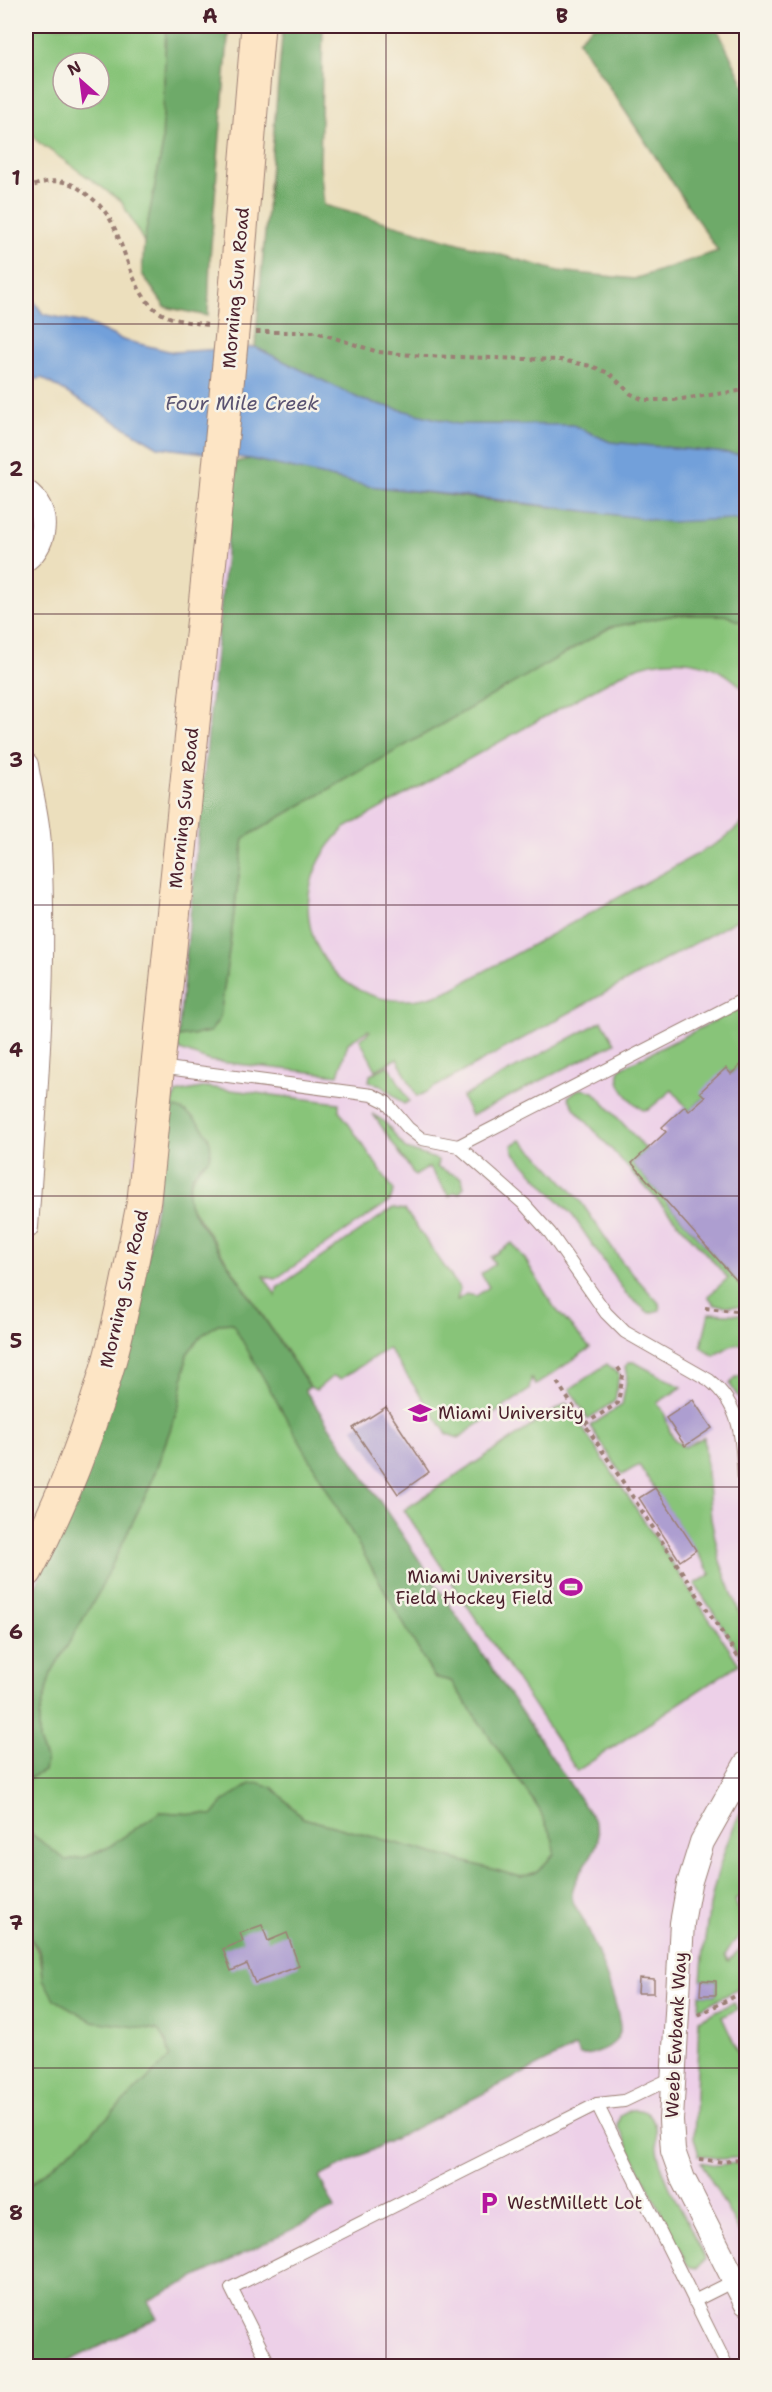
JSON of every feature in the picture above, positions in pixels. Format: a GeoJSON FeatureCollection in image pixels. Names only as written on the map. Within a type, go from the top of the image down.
{"type":"FeatureCollection","features":[{"type":"Feature","properties":{"kind":"main road","name":"Morning Sun Road"},"geometry":{"type":"LineString","coordinates":[[26,1571],[76,1465],[109,1362],[144,1200],[216,499],[258,26]]}},
{"type":"Feature","properties":{"kind":"street"},"geometry":{"type":"LineString","coordinates":[[26,492],[34,498],[42,515],[43,534],[33,554],[26,559]]}},
{"type":"Feature","properties":{"kind":"street"},"geometry":{"type":"LineString","coordinates":[[26,765],[39,844],[40,958],[35,1095],[26,1227]]}},
{"type":"Feature","properties":{"kind":"street","name":"Weeb Ewbank Way"},"geometry":{"type":"LineString","coordinates":[[747,1764],[702,1842],[689,1884],[682,1923],[670,2120],[673,2151],[683,2179],[741,2278],[747,2303]]}},
{"type":"Feature","properties":{"kind":"lane"},"geometry":{"type":"LineString","coordinates":[[458,1146],[747,998]]}},
{"type":"Feature","properties":{"kind":"lane"},"geometry":{"type":"LineString","coordinates":[[158,1066],[372,1095],[386,1102],[408,1128],[422,1139],[458,1146],[524,1204],[550,1233],[606,1313],[625,1332],[720,1388],[738,1417],[747,1505]]}},
{"type":"Feature","properties":{"kind":"lane"},"geometry":{"type":"LineString","coordinates":[[270,2367],[231,2288],[597,2104],[624,2101],[672,2078]]}},
{"type":"Feature","properties":{"kind":"lane"},"geometry":{"type":"LineString","coordinates":[[597,2104],[727,2367]]}},
{"type":"Feature","properties":{"kind":"lane"},"geometry":{"type":"LineString","coordinates":[[694,2301],[741,2278]]}},
{"type":"Feature","properties":{"kind":"path"},"geometry":{"type":"LineString","coordinates":[[26,189],[49,180],[75,185],[94,199],[108,216],[143,296],[158,311],[175,319],[316,332],[378,352],[424,356],[561,360],[591,366],[609,373],[631,394],[644,400],[674,400],[747,390]]}},
{"type":"Feature","properties":{"kind":"path"},"geometry":{"type":"LineString","coordinates":[[705,1308],[747,1312]]}},
{"type":"Feature","properties":{"kind":"path"},"geometry":{"type":"LineString","coordinates":[[585,1424],[618,1403],[623,1374],[616,1365]]}},
{"type":"Feature","properties":{"kind":"path"},"geometry":{"type":"LineString","coordinates":[[557,1382],[747,1669]]}},
{"type":"Feature","properties":{"kind":"path"},"geometry":{"type":"LineString","coordinates":[[697,2004],[696,2016],[743,1992]]}},
{"type":"Feature","properties":{"kind":"path"},"geometry":{"type":"LineString","coordinates":[[694,2152],[700,2168]]}},
{"type":"Feature","properties":{"kind":"path"},"geometry":{"type":"LineString","coordinates":[[696,2158],[723,2162],[747,2159]]}},
{"type":"Feature","properties":{"kind":"shaded area","name":"Miami University"},"geometry":{"type":"Polygon","coordinates":[[[216,499],[746,596],[746,2366],[56,2366],[574,1985],[26,1791],[26,1571],[109,1362],[216,499]]]}},
{"type":"Feature","properties":{"kind":"green space"},"geometry":{"type":"Polygon","coordinates":[[[26,26],[166,26],[162,149],[144,242],[121,201],[37,141],[26,123],[26,26]]]}},
{"type":"Feature","properties":{"kind":"green space"},"geometry":{"type":"Polygon","coordinates":[[[166,26],[229,26],[210,258],[208,316],[165,307],[142,274],[144,242],[162,149],[166,26]]]}},
{"type":"Feature","properties":{"kind":"green space"},"geometry":{"type":"Polygon","coordinates":[[[283,26],[323,26],[320,165],[324,205],[558,271],[634,279],[718,251],[578,40],[593,26],[716,26],[746,89],[746,455],[610,442],[572,425],[457,424],[362,400],[255,347],[283,26]]]}},
{"type":"Feature","properties":{"kind":"green space"},"geometry":{"type":"Polygon","coordinates":[[[251,459],[369,486],[652,519],[746,521],[746,624],[725,615],[675,615],[611,627],[244,838],[220,1018],[210,1032],[178,1037],[235,462],[251,459]]]}},
{"type":"Feature","properties":{"kind":"green space"},"geometry":{"type":"Polygon","coordinates":[[[675,615],[725,615],[746,624],[746,692],[720,671],[691,662],[659,662],[627,671],[345,828],[320,861],[309,895],[311,929],[324,958],[346,982],[376,997],[412,1000],[452,989],[721,841],[746,820],[746,915],[417,1097],[397,1058],[376,1070],[360,1040],[370,1031],[368,1030],[348,1043],[338,1075],[210,1061],[180,1050],[177,1045],[178,1037],[210,1032],[220,1018],[244,838],[611,627],[675,615]]]}},
{"type":"Feature","properties":{"kind":"green space"},"geometry":{"type":"Polygon","coordinates":[[[746,1005],[746,1052],[744,1054],[746,1060],[731,1074],[726,1068],[705,1097],[689,1111],[672,1090],[649,1109],[643,1110],[624,1092],[619,1080],[621,1068],[746,1005]]]}},
{"type":"Feature","properties":{"kind":"green space"},"geometry":{"type":"Polygon","coordinates":[[[602,1021],[615,1043],[471,1116],[462,1097],[602,1021]]]}},
{"type":"Feature","properties":{"kind":"green space"},"geometry":{"type":"Polygon","coordinates":[[[389,1065],[409,1101],[404,1104],[381,1085],[369,1082],[370,1075],[389,1065]]]}},
{"type":"Feature","properties":{"kind":"green space"},"geometry":{"type":"Polygon","coordinates":[[[206,1087],[339,1103],[339,1110],[394,1190],[390,1201],[275,1279],[264,1276],[276,1296],[277,1288],[393,1208],[405,1210],[460,1289],[457,1300],[466,1294],[476,1296],[489,1287],[481,1274],[495,1264],[491,1257],[512,1243],[525,1259],[554,1307],[590,1348],[536,1385],[531,1378],[529,1390],[458,1438],[447,1434],[388,1348],[341,1379],[333,1376],[316,1390],[310,1387],[187,1201],[192,1178],[207,1161],[172,1107],[176,1093],[206,1087]]]}},
{"type":"Feature","properties":{"kind":"green space"},"geometry":{"type":"Polygon","coordinates":[[[577,1090],[594,1092],[647,1150],[632,1163],[746,1291],[746,1307],[715,1305],[708,1296],[728,1278],[575,1109],[568,1097],[577,1090]]]}},
{"type":"Feature","properties":{"kind":"green space"},"geometry":{"type":"Polygon","coordinates":[[[172,1107],[187,1113],[200,1124],[211,1147],[209,1159],[197,1169],[191,1180],[188,1198],[191,1209],[310,1387],[305,1390],[592,1817],[598,1840],[572,1894],[574,1904],[585,1922],[607,1978],[617,2008],[620,2031],[616,2040],[605,2049],[580,2055],[575,2047],[319,2177],[335,2208],[148,2301],[157,2318],[59,2366],[26,2366],[26,2188],[90,2134],[170,2057],[167,2043],[158,2030],[92,2021],[54,1999],[43,1979],[42,1961],[38,1948],[26,1933],[26,1830],[66,1860],[86,1857],[107,1848],[160,1812],[213,1815],[224,1801],[250,1784],[260,1783],[273,1788],[303,1818],[521,1877],[537,1872],[554,1854],[553,1840],[539,1809],[451,1681],[434,1677],[232,1323],[218,1324],[201,1336],[187,1354],[179,1405],[150,1486],[98,1594],[51,1673],[39,1717],[39,1741],[46,1759],[44,1771],[26,1780],[26,1604],[39,1579],[147,1261],[172,1107]]]}},
{"type":"Feature","properties":{"kind":"green space"},"geometry":{"type":"Polygon","coordinates":[[[373,1114],[385,1122],[406,1149],[438,1160],[437,1167],[462,1178],[464,1187],[459,1194],[455,1192],[449,1196],[429,1167],[415,1176],[373,1114]]]}},
{"type":"Feature","properties":{"kind":"green space"},"geometry":{"type":"Polygon","coordinates":[[[521,1140],[579,1199],[622,1262],[659,1303],[660,1310],[649,1313],[626,1294],[573,1216],[513,1152],[512,1145],[521,1140]]]}},
{"type":"Feature","properties":{"kind":"green space"},"geometry":{"type":"Polygon","coordinates":[[[709,1313],[746,1315],[746,1343],[730,1346],[714,1356],[701,1347],[709,1313]]]}},
{"type":"Feature","properties":{"kind":"green space"},"geometry":{"type":"Polygon","coordinates":[[[233,1323],[434,1677],[451,1681],[539,1809],[553,1840],[554,1855],[537,1872],[521,1877],[303,1818],[273,1788],[224,1801],[214,1815],[160,1812],[107,1848],[86,1857],[66,1860],[26,1830],[26,1780],[44,1771],[46,1759],[39,1741],[39,1717],[51,1673],[98,1594],[150,1486],[179,1405],[187,1354],[201,1336],[218,1324],[233,1323]]]}},
{"type":"Feature","properties":{"kind":"green space"},"geometry":{"type":"Polygon","coordinates":[[[629,1362],[634,1362],[682,1387],[657,1403],[676,1441],[685,1447],[704,1437],[711,1519],[720,1561],[746,1631],[746,1663],[695,1584],[711,1574],[639,1465],[622,1475],[590,1426],[622,1405],[627,1377],[625,1367],[629,1362]]]}},
{"type":"Feature","properties":{"kind":"green space"},"geometry":{"type":"Polygon","coordinates":[[[607,1364],[619,1374],[615,1401],[588,1419],[570,1389],[607,1364]]]}},
{"type":"Feature","properties":{"kind":"green space"},"geometry":{"type":"Polygon","coordinates":[[[746,1373],[746,1403],[736,1394],[730,1384],[736,1377],[746,1373]]]}},
{"type":"Feature","properties":{"kind":"green space","name":"Miami University Field Hockey Field"},"geometry":{"type":"Polygon","coordinates":[[[566,1403],[739,1664],[577,1771],[404,1510],[566,1403]]]}},
{"type":"Feature","properties":{"kind":"green space"},"geometry":{"type":"Polygon","coordinates":[[[746,1801],[746,1894],[735,1899],[741,1919],[746,1918],[746,1930],[725,1955],[728,1961],[746,1943],[746,1999],[740,1988],[699,2009],[700,1995],[716,1995],[716,1981],[701,1980],[709,1910],[719,1866],[746,1801]]]}},
{"type":"Feature","properties":{"kind":"green space"},"geometry":{"type":"Polygon","coordinates":[[[26,1933],[39,1954],[43,1979],[133,2026],[158,2030],[167,2043],[170,2057],[90,2134],[26,2188],[26,1933]]]}},
{"type":"Feature","properties":{"kind":"green space"},"geometry":{"type":"Polygon","coordinates":[[[734,2002],[737,2009],[722,2017],[746,2069],[746,2157],[722,2159],[699,2155],[694,2138],[699,2020],[734,2002]]]}},
{"type":"Feature","properties":{"kind":"green space"},"geometry":{"type":"Polygon","coordinates":[[[631,2110],[645,2111],[653,2121],[662,2168],[705,2259],[698,2268],[687,2264],[618,2126],[620,2116],[631,2110]]]}},
{"type":"Feature","properties":{"kind":"green space"},"geometry":{"type":"Polygon","coordinates":[[[701,2162],[716,2165],[746,2162],[746,2244],[701,2162]]]}},
{"type":"Feature","properties":{"kind":"water","name":"Four Mile Creek"},"geometry":{"type":"Polygon","coordinates":[[[26,289],[43,314],[89,324],[123,340],[173,352],[255,347],[362,400],[457,424],[573,425],[610,442],[746,455],[746,521],[733,519],[670,522],[369,486],[251,459],[158,447],[42,378],[26,381],[26,289]]]}},
{"type":"Feature","properties":{"kind":"building"},"geometry":{"type":"Polygon","coordinates":[[[746,1060],[746,1291],[632,1163],[666,1132],[662,1127],[685,1106],[689,1111],[705,1097],[700,1092],[726,1068],[731,1074],[746,1060]]]}},
{"type":"Feature","properties":{"kind":"building"},"geometry":{"type":"Polygon","coordinates":[[[693,1400],[712,1428],[685,1446],[666,1418],[693,1400]]]}},
{"type":"Feature","properties":{"kind":"building"},"geometry":{"type":"Polygon","coordinates":[[[386,1407],[429,1472],[398,1494],[353,1428],[386,1407]]]}},
{"type":"Feature","properties":{"kind":"building"},"geometry":{"type":"Polygon","coordinates":[[[655,1488],[696,1550],[680,1561],[639,1498],[655,1488]]]}},
{"type":"Feature","properties":{"kind":"building"},"geometry":{"type":"Polygon","coordinates":[[[262,1925],[268,1941],[287,1933],[299,1966],[255,1983],[247,1964],[231,1971],[223,1949],[243,1941],[240,1933],[262,1925]]]}},
{"type":"Feature","properties":{"kind":"building"},"geometry":{"type":"Polygon","coordinates":[[[639,1978],[654,1979],[654,1993],[638,1993],[639,1978]]]}},
{"type":"Feature","properties":{"kind":"building"},"geometry":{"type":"Polygon","coordinates":[[[701,1980],[716,1981],[716,1995],[700,1995],[701,1980]]]}},
{"type":"Feature","properties":{"kind":"place","name":"Miami University"},"geometry":{"type":"Point","coordinates":[420,1413]}},
{"type":"Feature","properties":{"kind":"place","name":"Miami University Field Hockey Field"},"geometry":{"type":"Point","coordinates":[571,1587]}},
{"type":"Feature","properties":{"kind":"place","name":"WestMillett Lot"},"geometry":{"type":"Point","coordinates":[489,2203]}}]}
